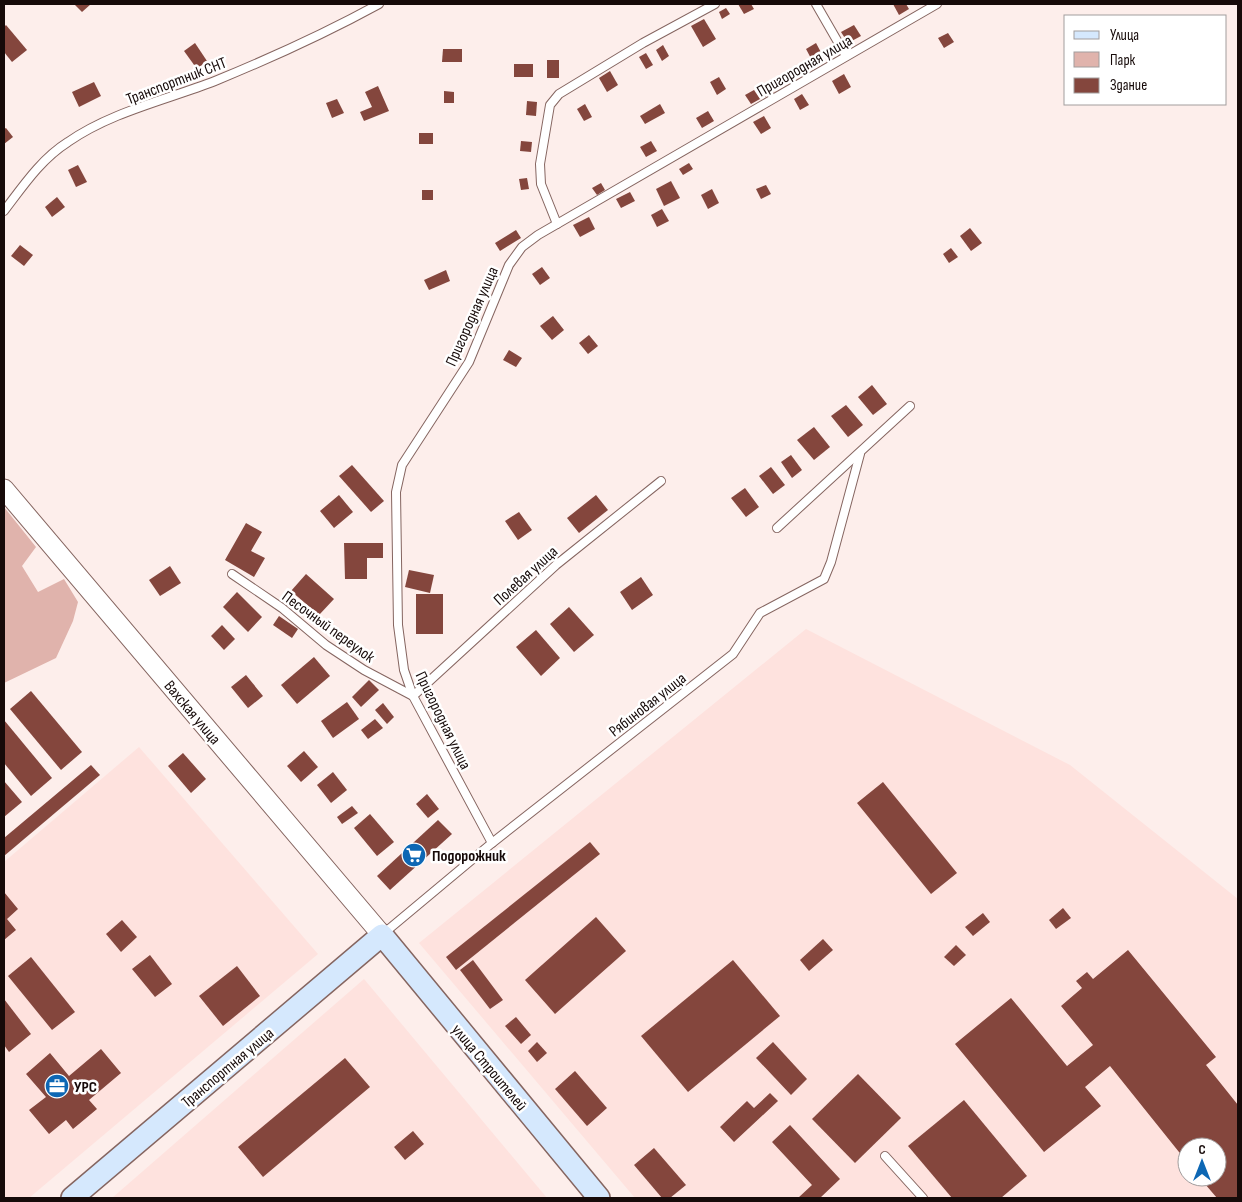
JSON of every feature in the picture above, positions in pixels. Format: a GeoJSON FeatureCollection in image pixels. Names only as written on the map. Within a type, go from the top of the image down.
{"type":"FeatureCollection","features":[{"type":"Feature","properties":{"kind":"main road","name":"Транспортная улица"},"geometry":{"type":"LineString","coordinates":[[72,1198],[382,935]]}},
{"type":"Feature","properties":{"kind":"main road","name":"улица Строителей"},"geometry":{"type":"LineString","coordinates":[[382,935],[599,1198]]}},
{"type":"Feature","properties":{"kind":"street","name":"Вахская улица"},"geometry":{"type":"LineString","coordinates":[[4,489],[382,935]]}},
{"type":"Feature","properties":{"kind":"lane","name":"Транспортник СНТ"},"geometry":{"type":"LineString","coordinates":[[4,211],[35,170],[67,142],[103,123],[215,80],[336,28],[379,4]]}},
{"type":"Feature","properties":{"kind":"lane"},"geometry":{"type":"LineString","coordinates":[[557,224],[541,184],[540,164],[550,105],[559,94],[644,42],[715,4]]}},
{"type":"Feature","properties":{"kind":"lane"},"geometry":{"type":"LineString","coordinates":[[816,4],[846,56]]}},
{"type":"Feature","properties":{"kind":"lane","name":"Пригородная улица"},"geometry":{"type":"LineString","coordinates":[[492,843],[413,696],[404,670],[398,625],[396,492],[402,465],[416,440],[469,362],[509,265],[522,247],[557,224],[937,4]]}},
{"type":"Feature","properties":{"kind":"lane"},"geometry":{"type":"LineString","coordinates":[[777,528],[860,454],[910,406]]}},
{"type":"Feature","properties":{"kind":"lane","name":"Рябиновая улица"},"geometry":{"type":"LineString","coordinates":[[382,935],[492,843],[733,654],[760,613],[824,579],[831,562],[860,454]]}},
{"type":"Feature","properties":{"kind":"lane","name":"Полевая улица"},"geometry":{"type":"LineString","coordinates":[[413,696],[556,565],[661,481]]}},
{"type":"Feature","properties":{"kind":"lane","name":"Песочный переулок"},"geometry":{"type":"LineString","coordinates":[[232,574],[282,608],[326,644],[364,670],[413,696]]}},
{"type":"Feature","properties":{"kind":"lane"},"geometry":{"type":"LineString","coordinates":[[885,1156],[924,1198]]}},
{"type":"Feature","properties":{"kind":"shaded area"},"geometry":{"type":"Polygon","coordinates":[[[806,629],[1070,765],[1238,899],[1238,1198],[635,1198],[419,943],[806,629]]]}},
{"type":"Feature","properties":{"kind":"shaded area"},"geometry":{"type":"Polygon","coordinates":[[[139,747],[318,954],[29,1198],[4,1198],[4,862],[139,747]]]}},
{"type":"Feature","properties":{"kind":"shaded area"},"geometry":{"type":"Polygon","coordinates":[[[364,979],[547,1198],[112,1198],[364,979]]]}},
{"type":"Feature","properties":{"kind":"green space"},"geometry":{"type":"Polygon","coordinates":[[[4,507],[36,547],[22,566],[38,592],[64,579],[78,602],[73,621],[56,658],[4,683],[4,507]]]}},
{"type":"Feature","properties":{"kind":"building"},"geometry":{"type":"Polygon","coordinates":[[[74,4],[91,4],[82,12],[74,4]]]}},
{"type":"Feature","properties":{"kind":"building"},"geometry":{"type":"Polygon","coordinates":[[[738,4],[751,4],[754,9],[744,14],[738,4]]]}},
{"type":"Feature","properties":{"kind":"building"},"geometry":{"type":"Polygon","coordinates":[[[893,4],[906,4],[909,9],[899,15],[893,4]]]}},
{"type":"Feature","properties":{"kind":"building"},"geometry":{"type":"Polygon","coordinates":[[[726,8],[730,14],[722,19],[719,12],[726,8]]]}},
{"type":"Feature","properties":{"kind":"building"},"geometry":{"type":"Polygon","coordinates":[[[704,19],[716,39],[703,47],[691,26],[704,19]]]}},
{"type":"Feature","properties":{"kind":"building"},"geometry":{"type":"Polygon","coordinates":[[[6,25],[27,50],[12,62],[4,52],[4,27],[6,25]]]}},
{"type":"Feature","properties":{"kind":"building"},"geometry":{"type":"Polygon","coordinates":[[[854,25],[861,36],[848,43],[841,32],[854,25]]]}},
{"type":"Feature","properties":{"kind":"building"},"geometry":{"type":"Polygon","coordinates":[[[948,33],[954,42],[944,48],[938,38],[948,33]]]}},
{"type":"Feature","properties":{"kind":"building"},"geometry":{"type":"Polygon","coordinates":[[[195,43],[207,61],[197,69],[184,51],[195,43]]]}},
{"type":"Feature","properties":{"kind":"building"},"geometry":{"type":"Polygon","coordinates":[[[816,43],[824,58],[814,64],[806,49],[816,43]]]}},
{"type":"Feature","properties":{"kind":"building"},"geometry":{"type":"Polygon","coordinates":[[[663,45],[669,56],[662,61],[656,50],[663,45]]]}},
{"type":"Feature","properties":{"kind":"building"},"geometry":{"type":"Polygon","coordinates":[[[443,49],[462,49],[462,62],[442,62],[443,49]]]}},
{"type":"Feature","properties":{"kind":"building"},"geometry":{"type":"Polygon","coordinates":[[[646,53],[653,65],[646,69],[639,57],[646,53]]]}},
{"type":"Feature","properties":{"kind":"building"},"geometry":{"type":"Polygon","coordinates":[[[547,60],[559,60],[559,78],[547,78],[547,60]]]}},
{"type":"Feature","properties":{"kind":"building"},"geometry":{"type":"Polygon","coordinates":[[[514,64],[533,64],[533,77],[514,77],[514,64]]]}},
{"type":"Feature","properties":{"kind":"building"},"geometry":{"type":"Polygon","coordinates":[[[610,71],[618,85],[607,92],[599,78],[610,71]]]}},
{"type":"Feature","properties":{"kind":"building"},"geometry":{"type":"Polygon","coordinates":[[[844,74],[851,87],[839,94],[832,81],[844,74]]]}},
{"type":"Feature","properties":{"kind":"building"},"geometry":{"type":"Polygon","coordinates":[[[719,77],[726,89],[717,95],[710,82],[719,77]]]}},
{"type":"Feature","properties":{"kind":"building"},"geometry":{"type":"Polygon","coordinates":[[[94,82],[101,96],[79,107],[72,92],[94,82]]]}},
{"type":"Feature","properties":{"kind":"building"},"geometry":{"type":"Polygon","coordinates":[[[768,83],[774,92],[765,97],[760,87],[768,83]]]}},
{"type":"Feature","properties":{"kind":"building"},"geometry":{"type":"Polygon","coordinates":[[[378,86],[389,111],[364,121],[360,112],[372,107],[365,92],[378,86]]]}},
{"type":"Feature","properties":{"kind":"building"},"geometry":{"type":"Polygon","coordinates":[[[754,90],[760,99],[751,104],[745,95],[754,90]]]}},
{"type":"Feature","properties":{"kind":"building"},"geometry":{"type":"Polygon","coordinates":[[[444,91],[454,92],[454,103],[444,103],[444,91]]]}},
{"type":"Feature","properties":{"kind":"building"},"geometry":{"type":"Polygon","coordinates":[[[802,94],[809,105],[800,110],[794,99],[802,94]]]}},
{"type":"Feature","properties":{"kind":"building"},"geometry":{"type":"Polygon","coordinates":[[[337,99],[344,113],[332,118],[326,103],[337,99]]]}},
{"type":"Feature","properties":{"kind":"building"},"geometry":{"type":"Polygon","coordinates":[[[527,101],[537,102],[536,116],[526,115],[527,101]]]}},
{"type":"Feature","properties":{"kind":"building"},"geometry":{"type":"Polygon","coordinates":[[[585,104],[592,117],[584,121],[577,109],[585,104]]]}},
{"type":"Feature","properties":{"kind":"building"},"geometry":{"type":"Polygon","coordinates":[[[660,104],[665,113],[645,124],[640,116],[660,104]]]}},
{"type":"Feature","properties":{"kind":"building"},"geometry":{"type":"Polygon","coordinates":[[[708,111],[714,121],[702,128],[696,118],[708,111]]]}},
{"type":"Feature","properties":{"kind":"building"},"geometry":{"type":"Polygon","coordinates":[[[764,116],[771,128],[761,134],[753,122],[764,116]]]}},
{"type":"Feature","properties":{"kind":"building"},"geometry":{"type":"Polygon","coordinates":[[[6,128],[13,137],[4,144],[4,129],[6,128]]]}},
{"type":"Feature","properties":{"kind":"building"},"geometry":{"type":"Polygon","coordinates":[[[419,133],[433,133],[433,144],[419,144],[419,133]]]}},
{"type":"Feature","properties":{"kind":"building"},"geometry":{"type":"Polygon","coordinates":[[[521,141],[532,142],[531,152],[520,151],[521,141]]]}},
{"type":"Feature","properties":{"kind":"building"},"geometry":{"type":"Polygon","coordinates":[[[651,141],[657,151],[646,157],[640,147],[651,141]]]}},
{"type":"Feature","properties":{"kind":"building"},"geometry":{"type":"Polygon","coordinates":[[[689,163],[693,169],[683,175],[679,169],[689,163]]]}},
{"type":"Feature","properties":{"kind":"building"},"geometry":{"type":"Polygon","coordinates":[[[78,165],[87,182],[76,187],[68,170],[78,165]]]}},
{"type":"Feature","properties":{"kind":"building"},"geometry":{"type":"Polygon","coordinates":[[[527,178],[529,189],[521,190],[519,179],[527,178]]]}},
{"type":"Feature","properties":{"kind":"building"},"geometry":{"type":"Polygon","coordinates":[[[671,181],[680,198],[664,206],[656,189],[671,181]]]}},
{"type":"Feature","properties":{"kind":"building"},"geometry":{"type":"Polygon","coordinates":[[[601,183],[605,190],[597,195],[592,188],[601,183]]]}},
{"type":"Feature","properties":{"kind":"building"},"geometry":{"type":"Polygon","coordinates":[[[766,185],[771,194],[761,199],[756,189],[766,185]]]}},
{"type":"Feature","properties":{"kind":"building"},"geometry":{"type":"Polygon","coordinates":[[[712,189],[719,203],[708,209],[701,195],[712,189]]]}},
{"type":"Feature","properties":{"kind":"building"},"geometry":{"type":"Polygon","coordinates":[[[422,190],[433,190],[433,200],[422,200],[422,190]]]}},
{"type":"Feature","properties":{"kind":"building"},"geometry":{"type":"Polygon","coordinates":[[[630,192],[635,201],[621,208],[616,199],[630,192]]]}},
{"type":"Feature","properties":{"kind":"building"},"geometry":{"type":"Polygon","coordinates":[[[57,197],[65,207],[52,217],[45,207],[57,197]]]}},
{"type":"Feature","properties":{"kind":"building"},"geometry":{"type":"Polygon","coordinates":[[[662,209],[669,221],[657,227],[651,215],[662,209]]]}},
{"type":"Feature","properties":{"kind":"building"},"geometry":{"type":"Polygon","coordinates":[[[589,217],[595,229],[580,237],[573,225],[589,217]]]}},
{"type":"Feature","properties":{"kind":"building"},"geometry":{"type":"Polygon","coordinates":[[[970,228],[982,243],[971,251],[960,236],[970,228]]]}},
{"type":"Feature","properties":{"kind":"building"},"geometry":{"type":"Polygon","coordinates":[[[516,230],[521,238],[500,251],[495,243],[516,230]]]}},
{"type":"Feature","properties":{"kind":"building"},"geometry":{"type":"Polygon","coordinates":[[[20,245],[33,255],[24,266],[11,256],[20,245]]]}},
{"type":"Feature","properties":{"kind":"building"},"geometry":{"type":"Polygon","coordinates":[[[951,248],[958,257],[949,263],[943,254],[951,248]]]}},
{"type":"Feature","properties":{"kind":"building"},"geometry":{"type":"Polygon","coordinates":[[[542,267],[550,278],[540,285],[532,274],[542,267]]]}},
{"type":"Feature","properties":{"kind":"building"},"geometry":{"type":"Polygon","coordinates":[[[446,270],[450,281],[429,290],[424,280],[446,270]]]}},
{"type":"Feature","properties":{"kind":"building"},"geometry":{"type":"Polygon","coordinates":[[[553,316],[564,330],[552,340],[540,326],[553,316]]]}},
{"type":"Feature","properties":{"kind":"building"},"geometry":{"type":"Polygon","coordinates":[[[589,335],[598,346],[588,354],[579,343],[589,335]]]}},
{"type":"Feature","properties":{"kind":"building"},"geometry":{"type":"Polygon","coordinates":[[[509,350],[522,358],[516,367],[503,360],[509,350]]]}},
{"type":"Feature","properties":{"kind":"building"},"geometry":{"type":"Polygon","coordinates":[[[872,385],[887,404],[873,415],[858,397],[872,385]]]}},
{"type":"Feature","properties":{"kind":"building"},"geometry":{"type":"Polygon","coordinates":[[[846,405],[863,425],[848,437],[831,416],[846,405]]]}},
{"type":"Feature","properties":{"kind":"building"},"geometry":{"type":"Polygon","coordinates":[[[814,427],[830,447],[814,460],[797,440],[814,427]]]}},
{"type":"Feature","properties":{"kind":"building"},"geometry":{"type":"Polygon","coordinates":[[[791,455],[802,470],[792,478],[781,462],[791,455]]]}},
{"type":"Feature","properties":{"kind":"building"},"geometry":{"type":"Polygon","coordinates":[[[352,465],[384,501],[371,512],[339,476],[352,465]]]}},
{"type":"Feature","properties":{"kind":"building"},"geometry":{"type":"Polygon","coordinates":[[[771,467],[785,485],[773,494],[759,476],[771,467]]]}},
{"type":"Feature","properties":{"kind":"building"},"geometry":{"type":"Polygon","coordinates":[[[745,488],[759,507],[746,517],[731,498],[745,488]]]}},
{"type":"Feature","properties":{"kind":"building"},"geometry":{"type":"Polygon","coordinates":[[[339,495],[353,512],[334,528],[320,511],[339,495]]]}},
{"type":"Feature","properties":{"kind":"building"},"geometry":{"type":"Polygon","coordinates":[[[596,495],[608,510],[579,533],[567,518],[596,495]]]}},
{"type":"Feature","properties":{"kind":"building"},"geometry":{"type":"Polygon","coordinates":[[[519,512],[532,530],[518,540],[505,521],[519,512]]]}},
{"type":"Feature","properties":{"kind":"building"},"geometry":{"type":"Polygon","coordinates":[[[246,523],[262,532],[251,551],[265,558],[254,577],[225,560],[246,523]]]}},
{"type":"Feature","properties":{"kind":"building"},"geometry":{"type":"Polygon","coordinates":[[[344,543],[383,543],[383,558],[367,558],[367,579],[345,579],[344,543]]]}},
{"type":"Feature","properties":{"kind":"building"},"geometry":{"type":"Polygon","coordinates":[[[170,566],[181,583],[160,596],[149,580],[170,566]]]}},
{"type":"Feature","properties":{"kind":"building"},"geometry":{"type":"Polygon","coordinates":[[[409,570],[434,575],[430,593],[405,587],[409,570]]]}},
{"type":"Feature","properties":{"kind":"building"},"geometry":{"type":"Polygon","coordinates":[[[306,574],[334,599],[319,615],[291,591],[306,574]]]}},
{"type":"Feature","properties":{"kind":"building"},"geometry":{"type":"Polygon","coordinates":[[[641,577],[653,595],[632,610],[620,592],[641,577]]]}},
{"type":"Feature","properties":{"kind":"building"},"geometry":{"type":"Polygon","coordinates":[[[237,592],[262,617],[248,632],[223,607],[237,592]]]}},
{"type":"Feature","properties":{"kind":"building"},"geometry":{"type":"Polygon","coordinates":[[[416,594],[443,594],[443,634],[416,634],[416,594]]]}},
{"type":"Feature","properties":{"kind":"building"},"geometry":{"type":"Polygon","coordinates":[[[569,607],[594,635],[574,652],[550,624],[569,607]]]}},
{"type":"Feature","properties":{"kind":"building"},"geometry":{"type":"Polygon","coordinates":[[[279,616],[298,629],[292,638],[273,625],[279,616]]]}},
{"type":"Feature","properties":{"kind":"building"},"geometry":{"type":"Polygon","coordinates":[[[222,625],[235,639],[224,650],[211,636],[222,625]]]}},
{"type":"Feature","properties":{"kind":"building"},"geometry":{"type":"Polygon","coordinates":[[[536,630],[560,658],[541,676],[516,647],[536,630]]]}},
{"type":"Feature","properties":{"kind":"building"},"geometry":{"type":"Polygon","coordinates":[[[314,657],[330,676],[297,704],[281,685],[314,657]]]}},
{"type":"Feature","properties":{"kind":"building"},"geometry":{"type":"Polygon","coordinates":[[[246,675],[263,696],[248,708],[231,687],[246,675]]]}},
{"type":"Feature","properties":{"kind":"building"},"geometry":{"type":"Polygon","coordinates":[[[369,680],[379,690],[361,707],[352,697],[369,680]]]}},
{"type":"Feature","properties":{"kind":"building"},"geometry":{"type":"Polygon","coordinates":[[[31,691],[82,752],[61,770],[10,709],[31,691]]]}},
{"type":"Feature","properties":{"kind":"building"},"geometry":{"type":"Polygon","coordinates":[[[347,702],[359,719],[333,738],[321,721],[347,702]]]}},
{"type":"Feature","properties":{"kind":"building"},"geometry":{"type":"Polygon","coordinates":[[[383,703],[394,717],[387,724],[375,710],[383,703]]]}},
{"type":"Feature","properties":{"kind":"building"},"geometry":{"type":"Polygon","coordinates":[[[375,719],[383,728],[368,739],[361,730],[375,719]]]}},
{"type":"Feature","properties":{"kind":"building"},"geometry":{"type":"Polygon","coordinates":[[[4,720],[52,778],[31,796],[4,763],[4,720]]]}},
{"type":"Feature","properties":{"kind":"building"},"geometry":{"type":"Polygon","coordinates":[[[304,751],[318,767],[301,782],[287,766],[304,751]]]}},
{"type":"Feature","properties":{"kind":"building"},"geometry":{"type":"Polygon","coordinates":[[[183,753],[206,779],[191,793],[168,766],[183,753]]]}},
{"type":"Feature","properties":{"kind":"building"},"geometry":{"type":"Polygon","coordinates":[[[91,765],[100,775],[4,856],[4,838],[91,765]]]}},
{"type":"Feature","properties":{"kind":"building"},"geometry":{"type":"Polygon","coordinates":[[[333,772],[347,790],[331,803],[317,785],[333,772]]]}},
{"type":"Feature","properties":{"kind":"building"},"geometry":{"type":"Polygon","coordinates":[[[4,781],[22,802],[4,817],[4,781]]]}},
{"type":"Feature","properties":{"kind":"building"},"geometry":{"type":"Polygon","coordinates":[[[883,782],[957,873],[931,894],[857,803],[883,782]]]}},
{"type":"Feature","properties":{"kind":"building"},"geometry":{"type":"Polygon","coordinates":[[[427,794],[439,809],[428,818],[416,804],[427,794]]]}},
{"type":"Feature","properties":{"kind":"building"},"geometry":{"type":"Polygon","coordinates":[[[352,806],[358,813],[342,824],[337,817],[352,806]]]}},
{"type":"Feature","properties":{"kind":"building"},"geometry":{"type":"Polygon","coordinates":[[[370,814],[394,842],[377,856],[354,828],[370,814]]]}},
{"type":"Feature","properties":{"kind":"building","name":"Подорожник"},"geometry":{"type":"Polygon","coordinates":[[[438,820],[452,834],[390,890],[377,876],[438,820]]]}},
{"type":"Feature","properties":{"kind":"building"},"geometry":{"type":"Polygon","coordinates":[[[590,842],[600,854],[456,970],[446,957],[590,842]]]}},
{"type":"Feature","properties":{"kind":"building"},"geometry":{"type":"Polygon","coordinates":[[[4,892],[18,909],[7,919],[16,930],[4,940],[4,892]]]}},
{"type":"Feature","properties":{"kind":"building"},"geometry":{"type":"Polygon","coordinates":[[[1063,908],[1071,918],[1056,929],[1049,920],[1063,908]]]}},
{"type":"Feature","properties":{"kind":"building"},"geometry":{"type":"Polygon","coordinates":[[[983,913],[990,922],[973,936],[965,927],[983,913]]]}},
{"type":"Feature","properties":{"kind":"building"},"geometry":{"type":"Polygon","coordinates":[[[596,917],[626,951],[555,1014],[525,980],[596,917]]]}},
{"type":"Feature","properties":{"kind":"building"},"geometry":{"type":"Polygon","coordinates":[[[122,920],[137,937],[121,952],[106,934],[122,920]]]}},
{"type":"Feature","properties":{"kind":"building"},"geometry":{"type":"Polygon","coordinates":[[[823,939],[833,950],[809,971],[800,960],[823,939]]]}},
{"type":"Feature","properties":{"kind":"building"},"geometry":{"type":"Polygon","coordinates":[[[956,945],[966,955],[954,966],[944,957],[956,945]]]}},
{"type":"Feature","properties":{"kind":"building"},"geometry":{"type":"Polygon","coordinates":[[[1128,950],[1216,1057],[1206,1065],[1238,1105],[1238,1198],[1217,1198],[1208,1187],[1227,1187],[1227,1137],[1177,1137],[1177,1150],[1110,1066],[1085,1087],[1101,1106],[1044,1152],[955,1044],[1011,998],[1067,1066],[1093,1045],[1061,1006],[1082,988],[1076,981],[1087,972],[1093,979],[1128,950]]]}},
{"type":"Feature","properties":{"kind":"building"},"geometry":{"type":"Polygon","coordinates":[[[150,955],[172,984],[155,997],[132,969],[150,955]]]}},
{"type":"Feature","properties":{"kind":"building"},"geometry":{"type":"Polygon","coordinates":[[[31,957],[75,1012],[52,1030],[8,976],[31,957]]]}},
{"type":"Feature","properties":{"kind":"building"},"geometry":{"type":"Polygon","coordinates":[[[473,960],[503,1000],[490,1009],[460,970],[473,960]]]}},
{"type":"Feature","properties":{"kind":"building"},"geometry":{"type":"Polygon","coordinates":[[[733,960],[780,1016],[688,1092],[641,1036],[733,960]]]}},
{"type":"Feature","properties":{"kind":"building"},"geometry":{"type":"Polygon","coordinates":[[[237,966],[260,996],[223,1026],[199,996],[237,966]]]}},
{"type":"Feature","properties":{"kind":"building"},"geometry":{"type":"Polygon","coordinates":[[[4,999],[31,1034],[9,1052],[4,1045],[4,999]]]}},
{"type":"Feature","properties":{"kind":"building"},"geometry":{"type":"Polygon","coordinates":[[[516,1017],[531,1035],[521,1044],[505,1026],[516,1017]]]}},
{"type":"Feature","properties":{"kind":"building"},"geometry":{"type":"Polygon","coordinates":[[[537,1042],[547,1053],[537,1062],[528,1051],[537,1042]]]}},
{"type":"Feature","properties":{"kind":"building"},"geometry":{"type":"Polygon","coordinates":[[[773,1042],[807,1079],[791,1095],[756,1058],[773,1042]]]}},
{"type":"Feature","properties":{"kind":"building"},"geometry":{"type":"Polygon","coordinates":[[[101,1049],[121,1073],[89,1100],[97,1109],[73,1129],[66,1120],[49,1134],[29,1110],[46,1097],[26,1074],[50,1053],[69,1076],[101,1049]]]}},
{"type":"Feature","properties":{"kind":"building"},"geometry":{"type":"Polygon","coordinates":[[[345,1058],[370,1087],[263,1177],[238,1147],[345,1058]]]}},
{"type":"Feature","properties":{"kind":"building"},"geometry":{"type":"Polygon","coordinates":[[[575,1071],[607,1108],[587,1126],[555,1089],[575,1071]]]}},
{"type":"Feature","properties":{"kind":"building"},"geometry":{"type":"Polygon","coordinates":[[[858,1074],[901,1118],[855,1163],[812,1119],[858,1074]]]}},
{"type":"Feature","properties":{"kind":"building"},"geometry":{"type":"Polygon","coordinates":[[[770,1093],[778,1101],[734,1142],[720,1127],[747,1101],[754,1108],[770,1093]]]}},
{"type":"Feature","properties":{"kind":"building"},"geometry":{"type":"Polygon","coordinates":[[[964,1100],[1027,1176],[1001,1198],[952,1198],[908,1146],[964,1100]]]}},
{"type":"Feature","properties":{"kind":"building"},"geometry":{"type":"Polygon","coordinates":[[[790,1125],[840,1179],[820,1198],[798,1198],[812,1185],[772,1142],[790,1125]]]}},
{"type":"Feature","properties":{"kind":"building"},"geometry":{"type":"Polygon","coordinates":[[[413,1131],[424,1144],[405,1160],[394,1147],[413,1131]]]}},
{"type":"Feature","properties":{"kind":"building"},"geometry":{"type":"Polygon","coordinates":[[[654,1148],[686,1185],[670,1198],[662,1198],[634,1165],[654,1148]]]}},
{"type":"Feature","properties":{"kind":"place","name":"Подорожник"},"geometry":{"type":"Point","coordinates":[414,855]}},
{"type":"Feature","properties":{"kind":"place","name":"УРС"},"geometry":{"type":"Point","coordinates":[57,1086]}}]}
